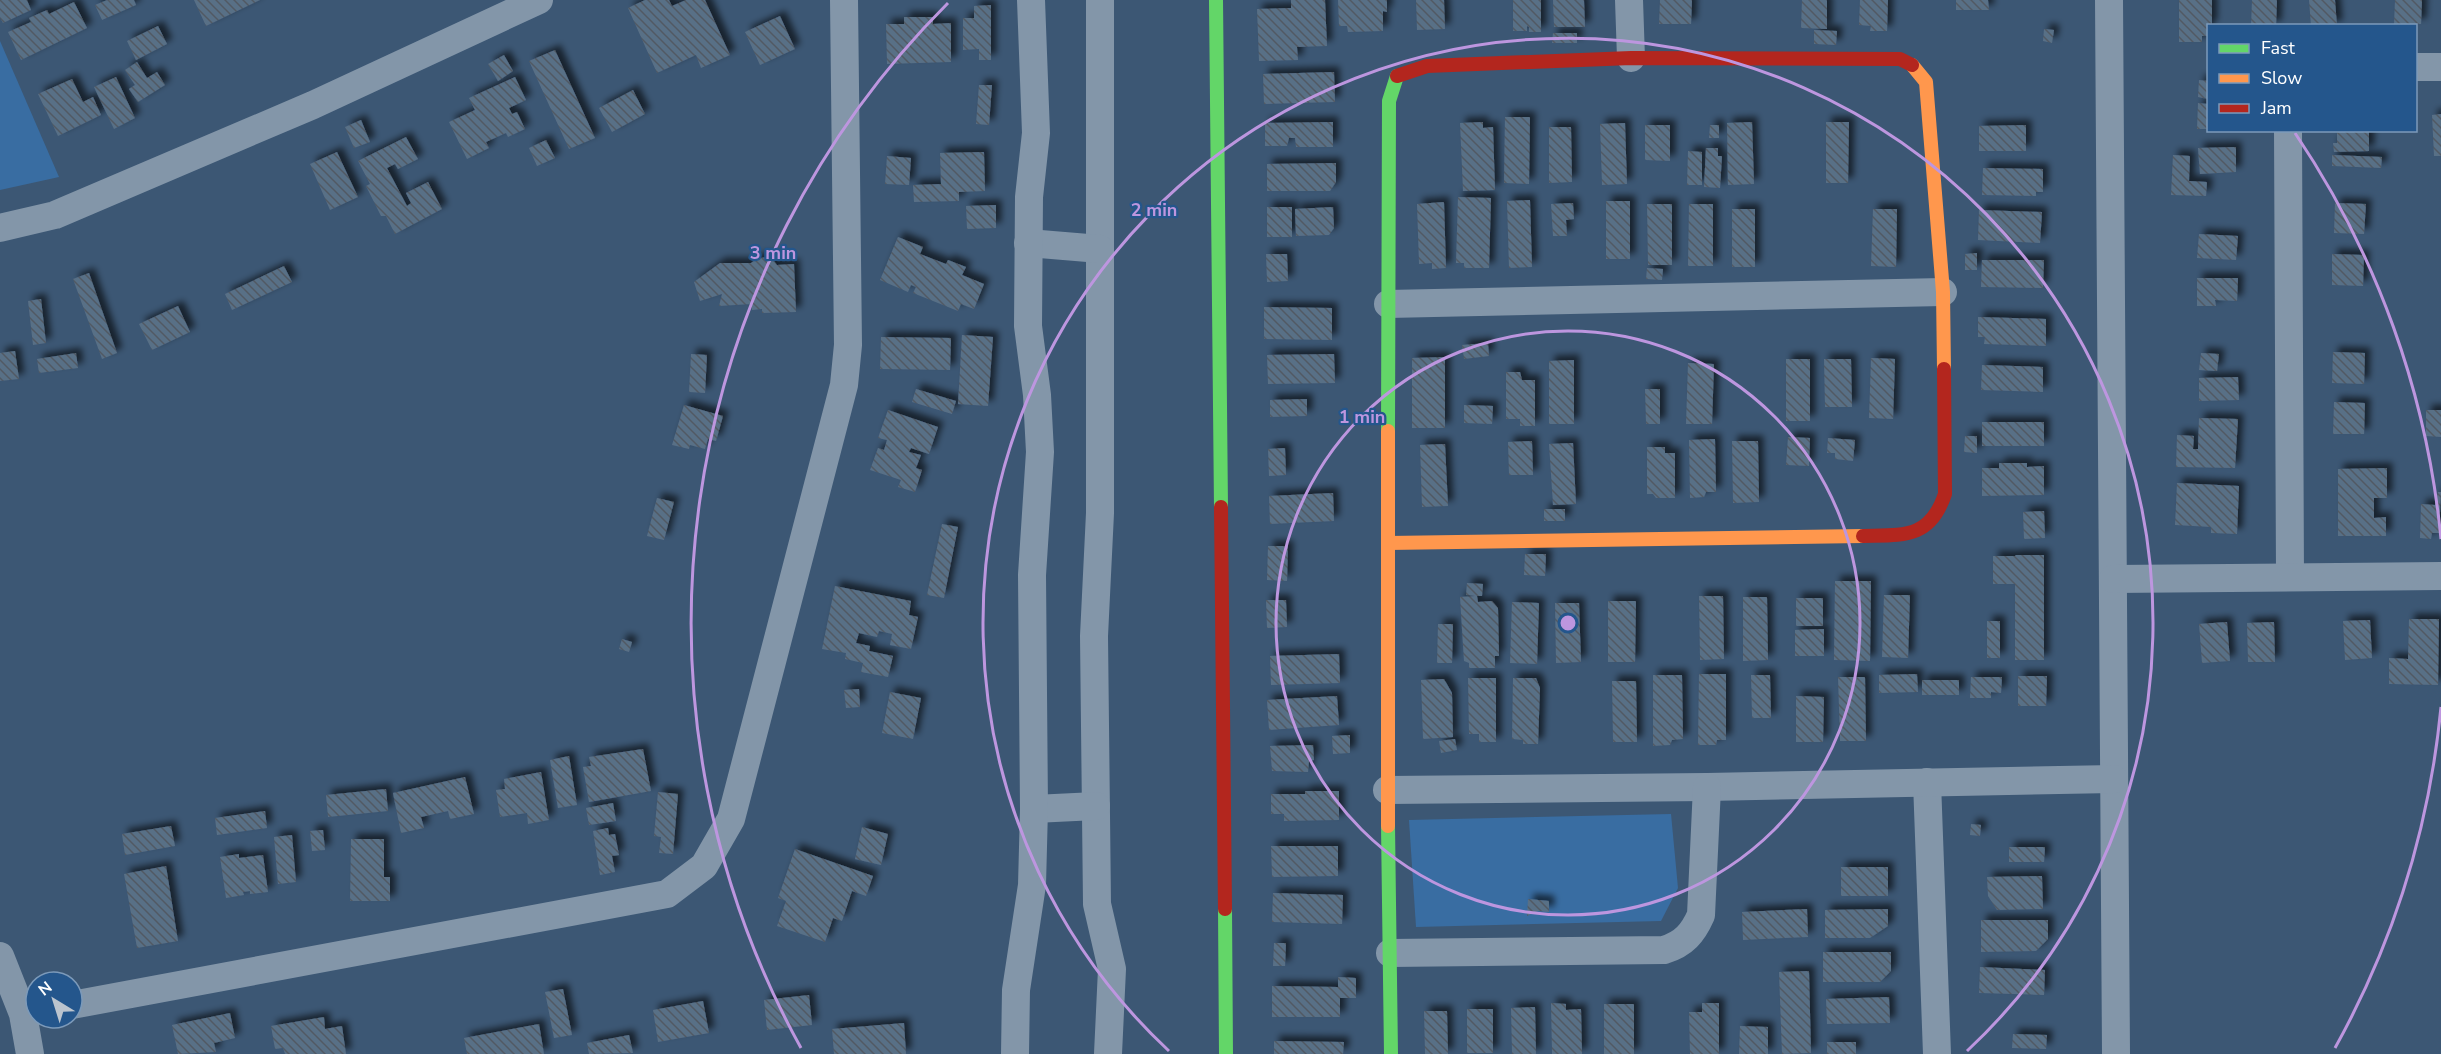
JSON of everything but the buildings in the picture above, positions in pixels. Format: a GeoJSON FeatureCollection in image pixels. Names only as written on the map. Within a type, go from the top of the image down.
{"type":"FeatureCollection","features":[{"type":"Feature","properties":{"kind":"street"},"geometry":{"type":"LineString","coordinates":[[0,228],[55,215],[314,105],[539,0]]}},
{"type":"Feature","properties":{"kind":"street"},"geometry":{"type":"LineString","coordinates":[[84,1003],[667,894],[704,866],[731,819],[844,385],[848,345],[844,0]]}},
{"type":"Feature","properties":{"kind":"street"},"geometry":{"type":"LineString","coordinates":[[1015,1054],[1016,990],[1032,885],[1034,809],[1032,575],[1040,452],[1037,395],[1028,326],[1029,197],[1036,133],[1031,0]]}},
{"type":"Feature","properties":{"kind":"street"},"geometry":{"type":"LineString","coordinates":[[1100,0],[1100,513],[1094,636],[1097,904],[1112,969],[1108,1054]]}},
{"type":"Feature","properties":{"kind":"street"},"geometry":{"type":"LineString","coordinates":[[1216,0],[1226,1054]]}},
{"type":"Feature","properties":{"kind":"street"},"geometry":{"type":"LineString","coordinates":[[1629,0],[1631,58]]}},
{"type":"Feature","properties":{"kind":"street"},"geometry":{"type":"LineString","coordinates":[[2109,0],[2116,1054]]}},
{"type":"Feature","properties":{"kind":"street"},"geometry":{"type":"LineString","coordinates":[[1388,543],[1906,535],[1920,530],[1933,519],[1941,508],[1945,494],[1943,292],[1926,82],[1916,67],[1900,60],[1631,58],[1427,66],[1395,76],[1389,101],[1387,790],[1390,1054]]}},
{"type":"Feature","properties":{"kind":"street"},"geometry":{"type":"LineString","coordinates":[[2417,67],[2441,67]]}},
{"type":"Feature","properties":{"kind":"street"},"geometry":{"type":"LineString","coordinates":[[2288,132],[2290,577]]}},
{"type":"Feature","properties":{"kind":"street"},"geometry":{"type":"LineString","coordinates":[[1028,243],[1100,249]]}},
{"type":"Feature","properties":{"kind":"street"},"geometry":{"type":"LineString","coordinates":[[1388,304],[1943,292]]}},
{"type":"Feature","properties":{"kind":"street"},"geometry":{"type":"LineString","coordinates":[[2113,579],[2441,576]]}},
{"type":"Feature","properties":{"kind":"street"},"geometry":{"type":"LineString","coordinates":[[1387,790],[1707,787],[2114,779]]}},
{"type":"Feature","properties":{"kind":"street"},"geometry":{"type":"LineString","coordinates":[[1927,782],[1937,1054]]}},
{"type":"Feature","properties":{"kind":"street"},"geometry":{"type":"LineString","coordinates":[[1389,953],[1664,950],[1675,946],[1690,934],[1701,915],[1707,787]]}},
{"type":"Feature","properties":{"kind":"street"},"geometry":{"type":"LineString","coordinates":[[1034,809],[1096,806]]}},
{"type":"Feature","properties":{"kind":"street"},"geometry":{"type":"LineString","coordinates":[[0,956],[24,1001]]}},
{"type":"Feature","properties":{"kind":"street"},"geometry":{"type":"LineString","coordinates":[[30,1030],[30,1054]]}},
{"type":"Feature","properties":{"kind":"shaded area"},"geometry":{"type":"Polygon","coordinates":[[[0,41],[59,177],[0,190],[0,41]]]}},
{"type":"Feature","properties":{"kind":"shaded area"},"geometry":{"type":"Polygon","coordinates":[[[1671,814],[1678,888],[1661,921],[1416,927],[1409,820],[1671,814]]]}},
{"type":"Feature","properties":{"kind":"traffic: fast"},"geometry":{"type":"LineString","coordinates":[[1216,0],[1221,507]]}},
{"type":"Feature","properties":{"kind":"traffic: fast"},"geometry":{"type":"LineString","coordinates":[[1388,431],[1389,101],[1397,76]]}},
{"type":"Feature","properties":{"kind":"traffic: fast"},"geometry":{"type":"LineString","coordinates":[[1388,826],[1391,1054]]}},
{"type":"Feature","properties":{"kind":"traffic: fast"},"geometry":{"type":"LineString","coordinates":[[1225,909],[1226,1054]]}},
{"type":"Feature","properties":{"kind":"traffic: slow"},"geometry":{"type":"LineString","coordinates":[[1912,65],[1926,82],[1943,292],[1944,369]]}},
{"type":"Feature","properties":{"kind":"traffic: slow"},"geometry":{"type":"LineString","coordinates":[[1388,431],[1388,826]]}},
{"type":"Feature","properties":{"kind":"traffic: slow"},"geometry":{"type":"LineString","coordinates":[[1388,543],[1863,536]]}},
{"type":"Feature","properties":{"kind":"traffic: jam"},"geometry":{"type":"LineString","coordinates":[[1397,76],[1427,66],[1631,58],[1900,59],[1912,65]]}},
{"type":"Feature","properties":{"kind":"traffic: jam"},"geometry":{"type":"LineString","coordinates":[[1863,536],[1913,532],[1923,527],[1939,509],[1945,494],[1944,369]]}},
{"type":"Feature","properties":{"kind":"traffic: jam"},"geometry":{"type":"LineString","coordinates":[[1221,507],[1225,909]]}}]}
